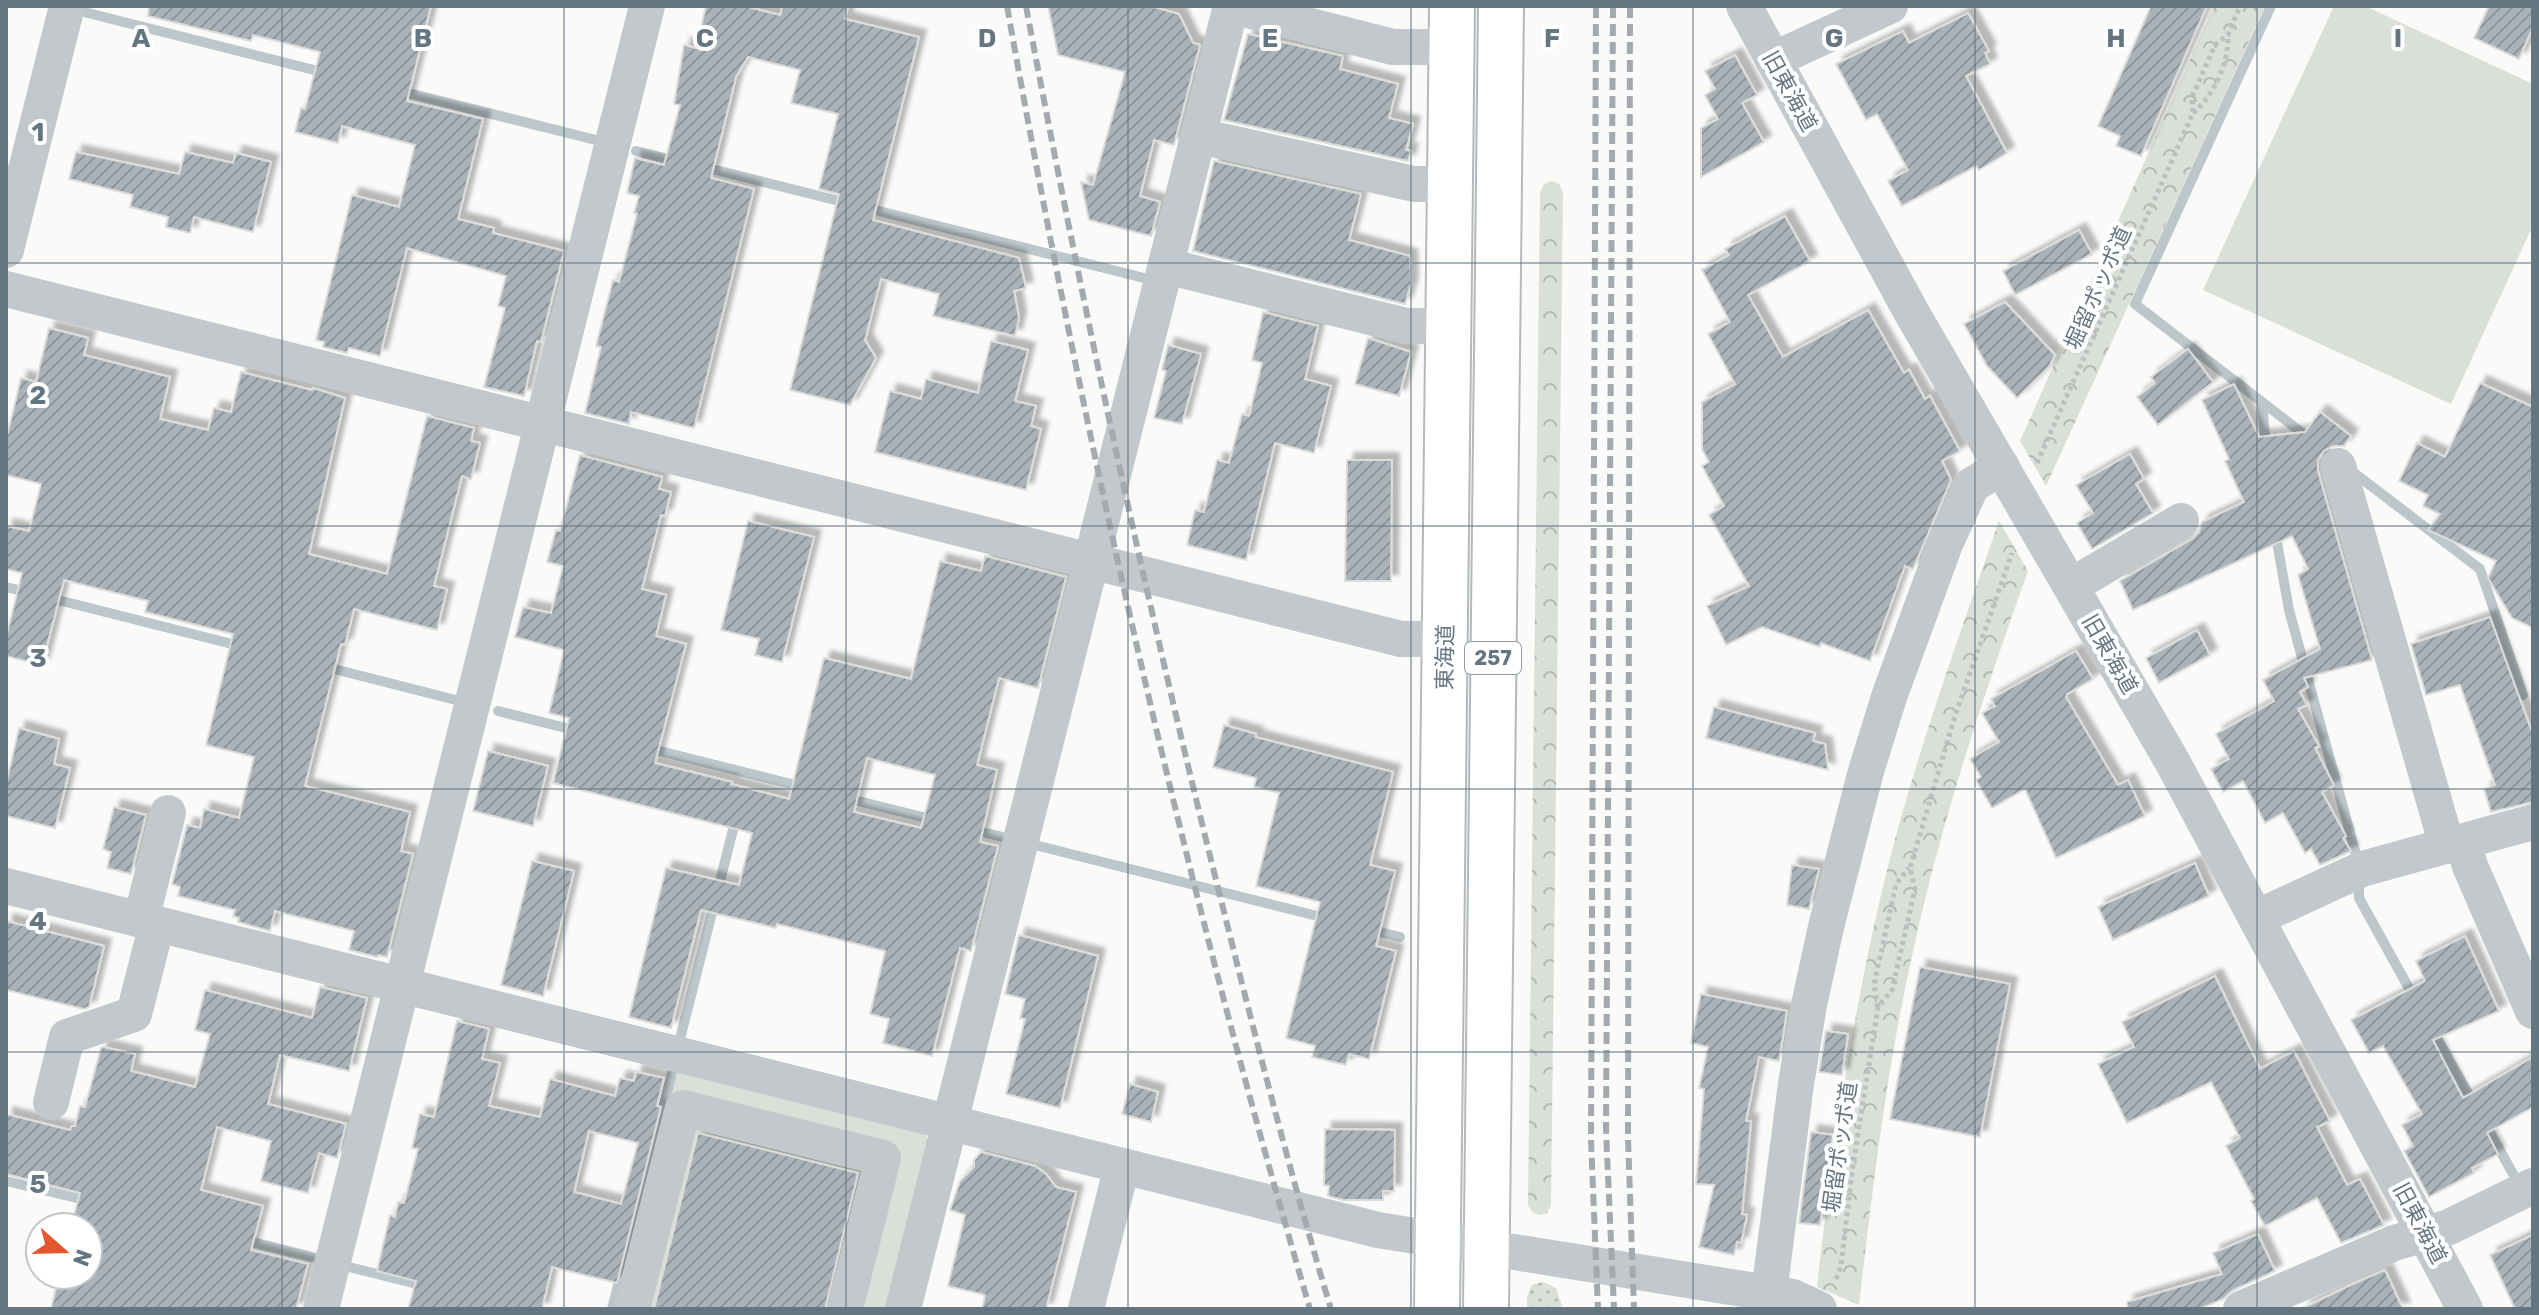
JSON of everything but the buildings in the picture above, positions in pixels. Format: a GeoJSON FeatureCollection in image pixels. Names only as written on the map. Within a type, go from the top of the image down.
{"type":"FeatureCollection","features":[{"type":"Feature","properties":{"kind":"highway","name":"257"},"geometry":{"type":"LineString","coordinates":[[1486,1309],[1501,6]]}},
{"type":"Feature","properties":{"kind":"highway","name":"東海道"},"geometry":{"type":"LineString","coordinates":[[1437,1309],[1452,27]]}},
{"type":"Feature","properties":{"kind":"street"},"geometry":{"type":"LineString","coordinates":[[6,250],[67,6]]}},
{"type":"Feature","properties":{"kind":"street"},"geometry":{"type":"LineString","coordinates":[[321,1309],[647,6]]}},
{"type":"Feature","properties":{"kind":"street"},"geometry":{"type":"LineString","coordinates":[[903,1309],[1232,6],[1393,47],[1452,27]]}},
{"type":"Feature","properties":{"kind":"street","name":"旧東海道"},"geometry":{"type":"LineString","coordinates":[[1744,6],[1913,315],[2017,471],[2071,586],[2258,917],[2465,1309]]}},
{"type":"Feature","properties":{"kind":"street"},"geometry":{"type":"LineString","coordinates":[[1773,60],[1890,6]]}},
{"type":"Feature","properties":{"kind":"street"},"geometry":{"type":"LineString","coordinates":[[1199,136],[1414,184],[1450,184]]}},
{"type":"Feature","properties":{"kind":"street"},"geometry":{"type":"LineString","coordinates":[[1166,266],[1406,326],[1448,326]]}},
{"type":"Feature","properties":{"kind":"street"},"geometry":{"type":"LineString","coordinates":[[6,289],[1401,639],[1445,639]]}},
{"type":"Feature","properties":{"kind":"street"},"geometry":{"type":"LineString","coordinates":[[2338,466],[2455,844],[2470,866],[2533,1011]]}},
{"type":"Feature","properties":{"kind":"street"},"geometry":{"type":"LineString","coordinates":[[1769,1293],[1790,1124],[1809,1005],[1866,771],[1890,694],[1945,544],[1972,485],[2017,471]]}},
{"type":"Feature","properties":{"kind":"street"},"geometry":{"type":"LineString","coordinates":[[2071,586],[2181,521]]}},
{"type":"Feature","properties":{"kind":"street"},"geometry":{"type":"LineString","coordinates":[[51,1102],[67,1037],[134,1014],[168,813]]}},
{"type":"Feature","properties":{"kind":"street"},"geometry":{"type":"LineString","coordinates":[[2258,917],[2362,869],[2533,822]]}},
{"type":"Feature","properties":{"kind":"street"},"geometry":{"type":"LineString","coordinates":[[6,886],[1378,1230],[1825,1300]]}},
{"type":"Feature","properties":{"kind":"street"},"geometry":{"type":"LineString","coordinates":[[693,1110],[705,1061]]}},
{"type":"Feature","properties":{"kind":"street"},"geometry":{"type":"LineString","coordinates":[[632,1309],[683,1108],[883,1158],[845,1309]]}},
{"type":"Feature","properties":{"kind":"street"},"geometry":{"type":"LineString","coordinates":[[1086,1309],[1122,1166]]}},
{"type":"Feature","properties":{"kind":"street"},"geometry":{"type":"LineString","coordinates":[[880,1168],[935,1182]]}},
{"type":"Feature","properties":{"kind":"street"},"geometry":{"type":"LineString","coordinates":[[2241,1309],[2394,1243],[2449,1227],[2533,1186]]}},
{"type":"Feature","properties":{"kind":"path","name":"堀留ポッポ道"},"geometry":{"type":"LineString","coordinates":[[2017,471],[2193,113],[2206,102],[2212,90],[2228,51],[2228,35],[2240,6]]}},
{"type":"Feature","properties":{"kind":"path","name":"堀留ポッポ道"},"geometry":{"type":"LineString","coordinates":[[2193,113],[2192,97],[2215,45],[2228,35]]}},
{"type":"Feature","properties":{"kind":"path","name":"堀留ポッポ道"},"geometry":{"type":"LineString","coordinates":[[1825,1300],[1841,1267],[1852,1172],[1878,1007],[1874,985],[1896,884],[1910,868],[1955,716],[2012,552]]}},
{"type":"Feature","properties":{"kind":"path","name":"堀留ポッポ道"},"geometry":{"type":"LineString","coordinates":[[1878,1007],[1892,990],[1902,947],[1915,889],[1910,868]]}},
{"type":"Feature","properties":{"kind":"green space"},"geometry":{"type":"Polygon","coordinates":[[[2214,6],[2265,6],[2046,486],[2020,441],[2214,6]]]}},
{"type":"Feature","properties":{"kind":"green space"},"geometry":{"type":"Polygon","coordinates":[[[2334,6],[2365,6],[2533,84],[2533,225],[2451,404],[2203,290],[2334,6]]]}},
{"type":"Feature","properties":{"kind":"green space"},"geometry":{"type":"Polygon","coordinates":[[[1552,181],[1559,184],[1563,192],[1551,1205],[1547,1213],[1539,1215],[1532,1212],[1528,1205],[1540,193],[1544,184],[1552,181]]]}},
{"type":"Feature","properties":{"kind":"green space"},"geometry":{"type":"Polygon","coordinates":[[[1999,521],[2028,571],[1965,757],[1925,899],[1888,1080],[1859,1305],[1817,1287],[1855,1020],[1889,862],[1913,776],[1999,521]]]}},
{"type":"Feature","properties":{"kind":"green space"},"geometry":{"type":"Polygon","coordinates":[[[677,1072],[925,1134],[930,1143],[888,1309],[618,1309],[677,1072]]]}},
{"type":"Feature","properties":{"kind":"green space"},"geometry":{"type":"Polygon","coordinates":[[[1543,1282],[1556,1288],[1563,1309],[1527,1309],[1527,1297],[1532,1285],[1543,1282]]]}},
{"type":"Feature","properties":{"kind":"waterway"},"geometry":{"type":"LineString","coordinates":[[2271,6],[2135,304],[2336,459]]}},
{"type":"Feature","properties":{"kind":"waterway"},"geometry":{"type":"LineString","coordinates":[[84,12],[326,73]]}},
{"type":"Feature","properties":{"kind":"waterway"},"geometry":{"type":"LineString","coordinates":[[396,90],[596,140]]}},
{"type":"Feature","properties":{"kind":"waterway"},"geometry":{"type":"LineString","coordinates":[[636,151],[676,161]]}},
{"type":"Feature","properties":{"kind":"waterway"},"geometry":{"type":"LineString","coordinates":[[700,166],[847,203]]}},
{"type":"Feature","properties":{"kind":"waterway"},"geometry":{"type":"LineString","coordinates":[[863,207],[1148,279]]}},
{"type":"Feature","properties":{"kind":"waterway"},"geometry":{"type":"LineString","coordinates":[[2262,402],[2266,447]]}},
{"type":"Feature","properties":{"kind":"waterway"},"geometry":{"type":"LineString","coordinates":[[2349,469],[2480,569],[2523,695]]}},
{"type":"Feature","properties":{"kind":"waterway"},"geometry":{"type":"LineString","coordinates":[[2275,531],[2289,610],[2357,858]]}},
{"type":"Feature","properties":{"kind":"waterway"},"geometry":{"type":"LineString","coordinates":[[6,587],[31,593]]}},
{"type":"Feature","properties":{"kind":"waterway"},"geometry":{"type":"LineString","coordinates":[[46,597],[240,646]]}},
{"type":"Feature","properties":{"kind":"waterway"},"geometry":{"type":"LineString","coordinates":[[322,666],[456,700]]}},
{"type":"Feature","properties":{"kind":"waterway"},"geometry":{"type":"LineString","coordinates":[[498,711],[578,731]]}},
{"type":"Feature","properties":{"kind":"waterway"},"geometry":{"type":"LineString","coordinates":[[648,748],[803,787]]}},
{"type":"Feature","properties":{"kind":"waterway"},"geometry":{"type":"LineString","coordinates":[[846,798],[935,820]]}},
{"type":"Feature","properties":{"kind":"waterway"},"geometry":{"type":"LineString","coordinates":[[681,1035],[736,818]]}},
{"type":"Feature","properties":{"kind":"waterway"},"geometry":{"type":"LineString","coordinates":[[970,829],[1007,838]]}},
{"type":"Feature","properties":{"kind":"waterway"},"geometry":{"type":"LineString","coordinates":[[1035,845],[1329,919]]}},
{"type":"Feature","properties":{"kind":"waterway"},"geometry":{"type":"LineString","coordinates":[[2359,884],[2359,898],[2416,1001]]}},
{"type":"Feature","properties":{"kind":"waterway"},"geometry":{"type":"LineString","coordinates":[[1367,929],[1400,937]]}},
{"type":"Feature","properties":{"kind":"waterway"},"geometry":{"type":"LineString","coordinates":[[2432,1029],[2475,1106]]}},
{"type":"Feature","properties":{"kind":"waterway"},"geometry":{"type":"LineString","coordinates":[[612,1309],[672,1073]]}},
{"type":"Feature","properties":{"kind":"waterway"},"geometry":{"type":"LineString","coordinates":[[2483,1120],[2517,1181]]}},
{"type":"Feature","properties":{"kind":"waterway"},"geometry":{"type":"LineString","coordinates":[[6,1181],[89,1201]]}},
{"type":"Feature","properties":{"kind":"waterway"},"geometry":{"type":"LineString","coordinates":[[240,1239],[316,1258]]}},
{"type":"Feature","properties":{"kind":"waterway"},"geometry":{"type":"LineString","coordinates":[[349,1267],[425,1286]]}},
{"type":"Feature","properties":{"kind":"railway"},"geometry":{"type":"LineString","coordinates":[[1007,6],[1070,334],[1140,662],[1220,987],[1310,1309]]}},
{"type":"Feature","properties":{"kind":"railway"},"geometry":{"type":"LineString","coordinates":[[1026,6],[1091,335],[1164,663],[1257,1042],[1331,1309]]}},
{"type":"Feature","properties":{"kind":"railway"},"geometry":{"type":"LineString","coordinates":[[1596,6],[1591,1140],[1598,1309]]}},
{"type":"Feature","properties":{"kind":"railway"},"geometry":{"type":"LineString","coordinates":[[1613,6],[1606,1130],[1614,1309]]}},
{"type":"Feature","properties":{"kind":"railway"},"geometry":{"type":"LineString","coordinates":[[1630,6],[1628,1138],[1634,1309]]}}]}
